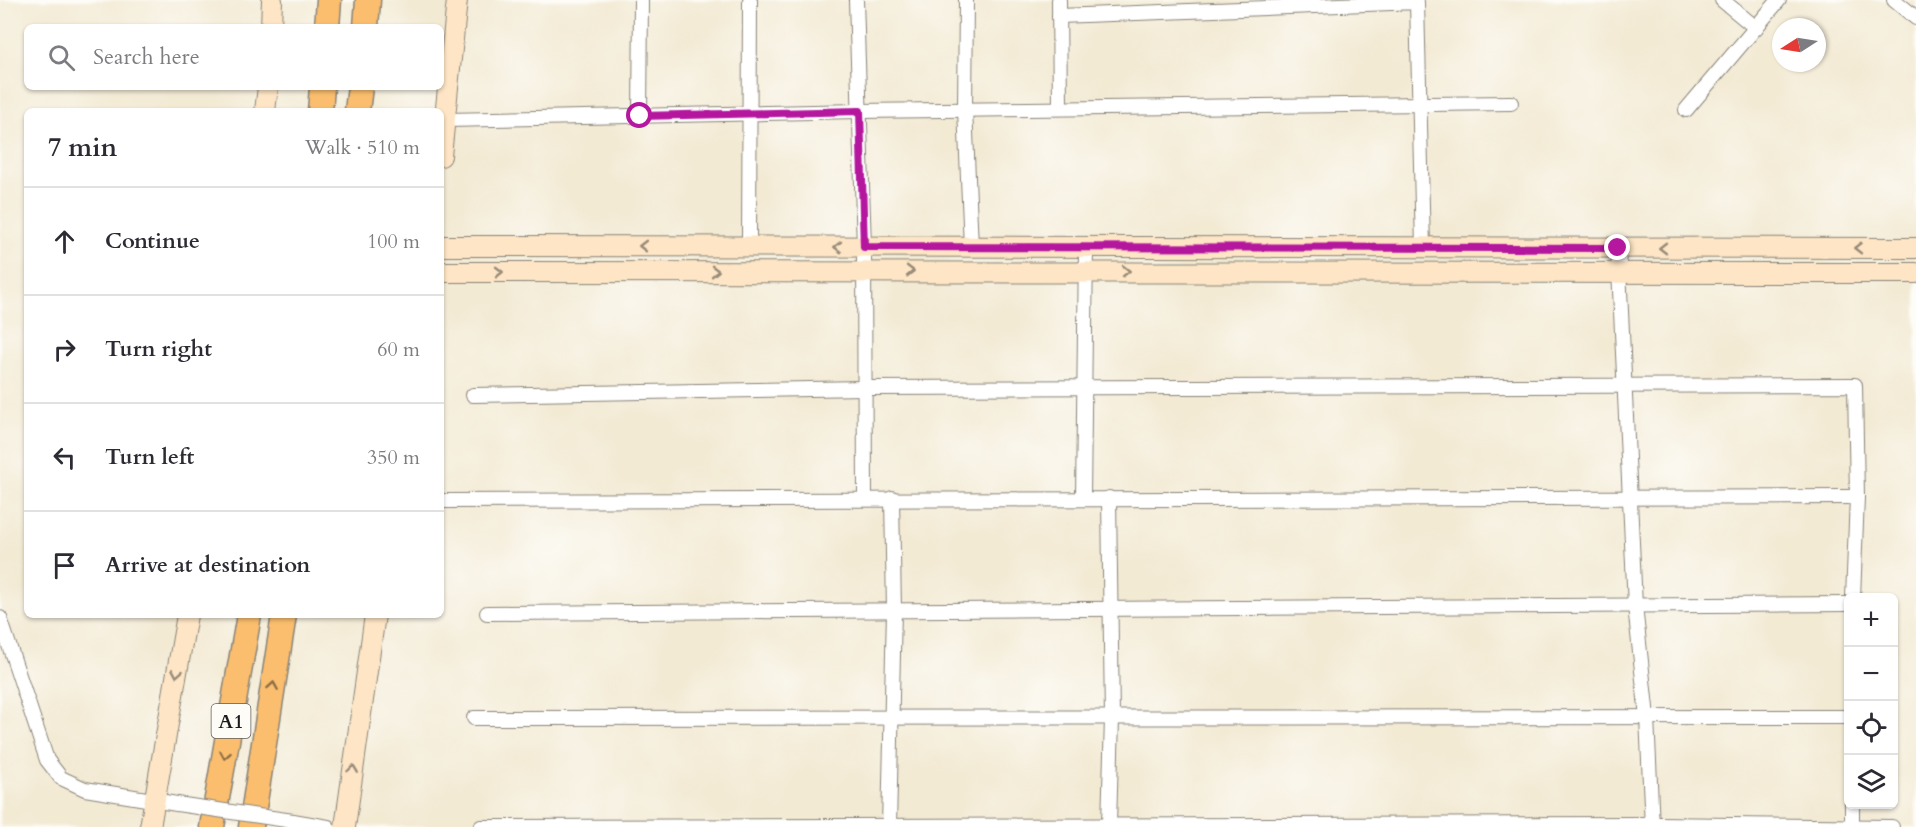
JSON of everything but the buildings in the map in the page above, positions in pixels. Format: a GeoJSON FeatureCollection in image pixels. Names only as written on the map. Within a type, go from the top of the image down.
{"type":"FeatureCollection","features":[{"type":"Feature","properties":{"kind":"highway"},"geometry":{"type":"LineString","coordinates":[[327,24],[329,0]]}},
{"type":"Feature","properties":{"kind":"highway"},"geometry":{"type":"LineString","coordinates":[[366,24],[368,0]]}},
{"type":"Feature","properties":{"kind":"highway"},"geometry":{"type":"LineString","coordinates":[[320,108],[322,90]]}},
{"type":"Feature","properties":{"kind":"highway"},"geometry":{"type":"LineString","coordinates":[[357,108],[360,90]]}},
{"type":"Feature","properties":{"kind":"highway","name":"A1"},"geometry":{"type":"LineString","coordinates":[[212,827],[248,618]]}},
{"type":"Feature","properties":{"kind":"highway","name":"A1"},"geometry":{"type":"LineString","coordinates":[[251,827],[284,618]]}},
{"type":"Feature","properties":{"kind":"street"},"geometry":{"type":"LineString","coordinates":[[271,24],[272,0]]}},
{"type":"Feature","properties":{"kind":"street"},"geometry":{"type":"LineString","coordinates":[[444,138],[457,0]]}},
{"type":"Feature","properties":{"kind":"street"},"geometry":{"type":"LineString","coordinates":[[640,116],[641,0]]}},
{"type":"Feature","properties":{"kind":"street"},"geometry":{"type":"LineString","coordinates":[[749,246],[750,0]]}},
{"type":"Feature","properties":{"kind":"street"},"geometry":{"type":"LineString","coordinates":[[856,0],[864,247],[865,499]]}},
{"type":"Feature","properties":{"kind":"street"},"geometry":{"type":"LineString","coordinates":[[966,0],[965,109],[970,247]]}},
{"type":"Feature","properties":{"kind":"street"},"geometry":{"type":"LineString","coordinates":[[1059,0],[1060,108]]}},
{"type":"Feature","properties":{"kind":"street"},"geometry":{"type":"LineString","coordinates":[[1722,0],[1756,28]]}},
{"type":"Feature","properties":{"kind":"street"},"geometry":{"type":"LineString","coordinates":[[1686,110],[1779,0]]}},
{"type":"Feature","properties":{"kind":"street"},"geometry":{"type":"LineString","coordinates":[[1894,0],[1916,18]]}},
{"type":"Feature","properties":{"kind":"street"},"geometry":{"type":"LineString","coordinates":[[1059,16],[1227,5],[1416,2],[1423,248]]}},
{"type":"Feature","properties":{"kind":"street"},"geometry":{"type":"LineString","coordinates":[[265,108],[268,90]]}},
{"type":"Feature","properties":{"kind":"street"},"geometry":{"type":"LineString","coordinates":[[447,120],[965,109],[1511,103]]}},
{"type":"Feature","properties":{"kind":"street"},"geometry":{"type":"LineString","coordinates":[[444,246],[1916,248]]}},
{"type":"Feature","properties":{"kind":"street"},"geometry":{"type":"LineString","coordinates":[[1083,498],[1086,247]]}},
{"type":"Feature","properties":{"kind":"street"},"geometry":{"type":"LineString","coordinates":[[1618,248],[1635,606],[1647,717],[1652,825]]}},
{"type":"Feature","properties":{"kind":"street"},"geometry":{"type":"LineString","coordinates":[[444,272],[1916,273]]}},
{"type":"Feature","properties":{"kind":"street"},"geometry":{"type":"LineString","coordinates":[[474,395],[864,388],[1855,384],[1857,497],[1853,593]]}},
{"type":"Feature","properties":{"kind":"street"},"geometry":{"type":"LineString","coordinates":[[444,501],[1857,497]]}},
{"type":"Feature","properties":{"kind":"street"},"geometry":{"type":"LineString","coordinates":[[889,826],[894,610],[892,498]]}},
{"type":"Feature","properties":{"kind":"street"},"geometry":{"type":"LineString","coordinates":[[1109,498],[1112,718],[1110,825]]}},
{"type":"Feature","properties":{"kind":"street"},"geometry":{"type":"LineString","coordinates":[[487,613],[1844,604]]}},
{"type":"Feature","properties":{"kind":"street"},"geometry":{"type":"LineString","coordinates":[[0,618],[47,760],[61,778],[85,789],[328,827]]}},
{"type":"Feature","properties":{"kind":"street"},"geometry":{"type":"LineString","coordinates":[[150,827],[186,618]]}},
{"type":"Feature","properties":{"kind":"street"},"geometry":{"type":"LineString","coordinates":[[345,827],[375,618]]}},
{"type":"Feature","properties":{"kind":"street"},"geometry":{"type":"LineString","coordinates":[[474,718],[1844,717]]}},
{"type":"Feature","properties":{"kind":"street"},"geometry":{"type":"LineString","coordinates":[[1852,809],[1852,827]]}},
{"type":"Feature","properties":{"kind":"street"},"geometry":{"type":"LineString","coordinates":[[484,827],[1652,825],[1892,827]]}},
{"type":"Feature","properties":{"kind":"route"},"geometry":{"type":"LineString","coordinates":[[640,116],[860,111],[864,247],[1618,248]]}}]}
